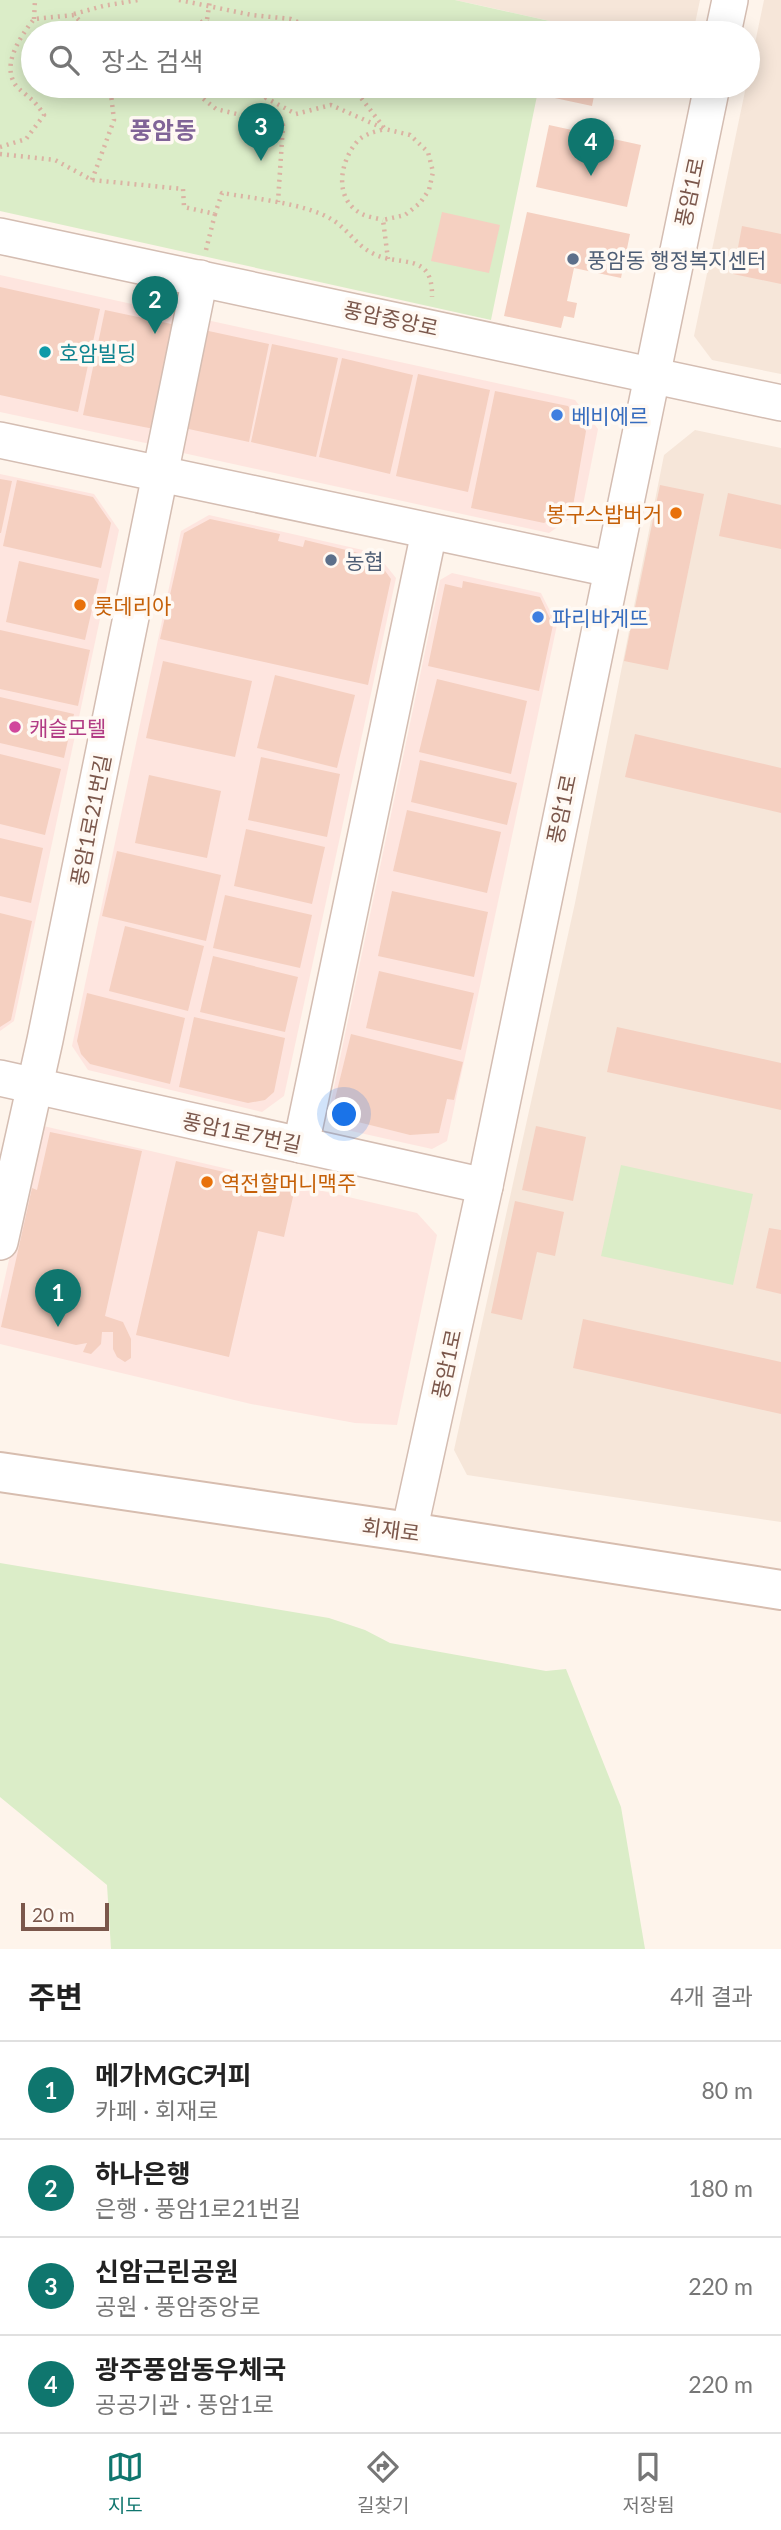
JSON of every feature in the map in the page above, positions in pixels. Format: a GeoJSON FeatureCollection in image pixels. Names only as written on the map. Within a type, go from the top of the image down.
{"type":"FeatureCollection","features":[{"type":"Feature","properties":{"kind":"main road","name":"회재로"},"geometry":{"type":"LineString","coordinates":[[0,1472],[781,1590]]}},
{"type":"Feature","properties":{"kind":"street"},"geometry":{"type":"LineString","coordinates":[[726,21],[730,0]]}},
{"type":"Feature","properties":{"kind":"street","name":"풍암1로"},"geometry":{"type":"LineString","coordinates":[[409,1532],[485,1186],[610,569],[710,98]]}},
{"type":"Feature","properties":{"kind":"street","name":"풍암중앙로"},"geometry":{"type":"LineString","coordinates":[[0,236],[781,403]]}},
{"type":"Feature","properties":{"kind":"street","name":"풍암1로21번길"},"geometry":{"type":"LineString","coordinates":[[0,1242],[35,1086],[200,278]]}},
{"type":"Feature","properties":{"kind":"street"},"geometry":{"type":"LineString","coordinates":[[0,440],[610,569]]}},
{"type":"Feature","properties":{"kind":"street"},"geometry":{"type":"LineString","coordinates":[[301,1145],[429,532]]}},
{"type":"Feature","properties":{"kind":"street","name":"풍암1로7번길"},"geometry":{"type":"LineString","coordinates":[[0,1078],[485,1186]]}},
{"type":"Feature","properties":{"kind":"path"},"geometry":{"type":"LineString","coordinates":[[35,0],[34,19],[74,15],[103,6],[138,0]]}},
{"type":"Feature","properties":{"kind":"path"},"geometry":{"type":"LineString","coordinates":[[179,0],[209,3],[252,15],[296,21]]}},
{"type":"Feature","properties":{"kind":"path"},"geometry":{"type":"LineString","coordinates":[[205,20],[209,3]]}},
{"type":"Feature","properties":{"kind":"path"},"geometry":{"type":"LineString","coordinates":[[74,15],[80,21]]}},
{"type":"Feature","properties":{"kind":"path"},"geometry":{"type":"LineString","coordinates":[[21,35],[11,48],[7,70],[14,86],[21,91]]}},
{"type":"Feature","properties":{"kind":"path"},"geometry":{"type":"LineString","coordinates":[[0,147],[26,139],[44,115],[32,98]]}},
{"type":"Feature","properties":{"kind":"path"},"geometry":{"type":"LineString","coordinates":[[92,180],[114,120],[111,98]]}},
{"type":"Feature","properties":{"kind":"path"},"geometry":{"type":"LineString","coordinates":[[202,98],[216,109],[283,125],[278,202]]}},
{"type":"Feature","properties":{"kind":"path"},"geometry":{"type":"LineString","coordinates":[[266,98],[296,114],[331,106],[385,129],[410,135],[428,152],[433,172],[429,190],[420,203],[405,215],[383,220],[360,214],[349,202],[342,190],[341,171],[356,143],[367,134],[385,129]]}},
{"type":"Feature","properties":{"kind":"path"},"geometry":{"type":"LineString","coordinates":[[361,98],[385,129]]}},
{"type":"Feature","properties":{"kind":"path"},"geometry":{"type":"LineString","coordinates":[[0,154],[55,160],[71,166],[92,180],[183,189],[184,207],[215,214],[222,193],[278,202],[329,217],[374,255],[414,262],[426,271],[431,280],[432,308]]}},
{"type":"Feature","properties":{"kind":"path"},"geometry":{"type":"LineString","coordinates":[[383,220],[388,259]]}},
{"type":"Feature","properties":{"kind":"shaded area"},"geometry":{"type":"Polygon","coordinates":[[[455,0],[700,0],[696,21],[550,21],[455,0]]]}},
{"type":"Feature","properties":{"kind":"shaded area"},"geometry":{"type":"Polygon","coordinates":[[[764,0],[781,0],[781,374],[712,360],[694,336],[744,98],[760,98],[760,21],[764,0]]]}},
{"type":"Feature","properties":{"kind":"shaded area"},"geometry":{"type":"Polygon","coordinates":[[[0,275],[182,315],[155,445],[0,412],[0,275]]]}},
{"type":"Feature","properties":{"kind":"shaded area"},"geometry":{"type":"Polygon","coordinates":[[[202,319],[575,400],[598,429],[582,510],[549,533],[174,451],[202,319]]]}},
{"type":"Feature","properties":{"kind":"shaded area"},"geometry":{"type":"Polygon","coordinates":[[[695,430],[781,448],[781,1522],[467,1475],[454,1450],[575,903],[664,455],[695,430]]]}},
{"type":"Feature","properties":{"kind":"shaded area"},"geometry":{"type":"Polygon","coordinates":[[[0,474],[94,494],[119,530],[14,1021],[0,1031],[0,474]]]}},
{"type":"Feature","properties":{"kind":"shaded area"},"geometry":{"type":"Polygon","coordinates":[[[209,515],[376,553],[396,578],[284,1096],[262,1112],[88,1070],[72,1046],[181,531],[209,515]]]}},
{"type":"Feature","properties":{"kind":"shaded area"},"geometry":{"type":"Polygon","coordinates":[[[452,573],[541,593],[557,625],[447,1141],[432,1149],[338,1128],[329,1111],[440,580],[452,573]]]}},
{"type":"Feature","properties":{"kind":"shaded area"},"geometry":{"type":"Polygon","coordinates":[[[39,1125],[417,1213],[437,1235],[397,1425],[355,1423],[251,1404],[0,1344],[0,1300],[39,1125]]]}},
{"type":"Feature","properties":{"kind":"green space"},"geometry":{"type":"Polygon","coordinates":[[[0,0],[455,0],[550,21],[21,21],[21,98],[537,98],[491,320],[0,211],[0,0]]]}},
{"type":"Feature","properties":{"kind":"green space"},"geometry":{"type":"Polygon","coordinates":[[[621,1165],[753,1194],[733,1285],[601,1256],[621,1165]]]}},
{"type":"Feature","properties":{"kind":"green space"},"geometry":{"type":"Polygon","coordinates":[[[0,1563],[329,1618],[365,1630],[390,1643],[546,1671],[566,1669],[621,1807],[645,1949],[111,1949],[107,1885],[0,1797],[0,1563]]]}},
{"type":"Feature","properties":{"kind":"building"},"geometry":{"type":"Polygon","coordinates":[[[555,98],[594,98],[592,106],[555,98]]]}},
{"type":"Feature","properties":{"kind":"building"},"geometry":{"type":"Polygon","coordinates":[[[549,125],[641,145],[627,207],[536,187],[549,125]]]}},
{"type":"Feature","properties":{"kind":"building"},"geometry":{"type":"Polygon","coordinates":[[[442,212],[500,225],[489,273],[431,261],[442,212]]]}},
{"type":"Feature","properties":{"kind":"building"},"geometry":{"type":"Polygon","coordinates":[[[527,212],[630,234],[621,278],[574,268],[567,301],[577,303],[574,318],[564,316],[561,328],[504,316],[527,212]]]}},
{"type":"Feature","properties":{"kind":"building"},"geometry":{"type":"Polygon","coordinates":[[[742,226],[781,234],[781,284],[733,274],[742,226]]]}},
{"type":"Feature","properties":{"kind":"building","name":"호암빌딩"},"geometry":{"type":"Polygon","coordinates":[[[0,287],[100,309],[78,412],[0,395],[0,287]]]}},
{"type":"Feature","properties":{"kind":"building"},"geometry":{"type":"Polygon","coordinates":[[[105,310],[176,325],[154,429],[83,415],[105,310]]]}},
{"type":"Feature","properties":{"kind":"building"},"geometry":{"type":"Polygon","coordinates":[[[204,330],[269,344],[249,442],[184,428],[204,330]]]}},
{"type":"Feature","properties":{"kind":"building"},"geometry":{"type":"Polygon","coordinates":[[[272,344],[338,358],[316,457],[251,442],[272,344]]]}},
{"type":"Feature","properties":{"kind":"building"},"geometry":{"type":"Polygon","coordinates":[[[342,358],[413,375],[390,474],[319,457],[342,358]]]}},
{"type":"Feature","properties":{"kind":"building"},"geometry":{"type":"Polygon","coordinates":[[[418,374],[490,390],[468,492],[396,476],[418,374]]]}},
{"type":"Feature","properties":{"kind":"building"},"geometry":{"type":"Polygon","coordinates":[[[495,391],[568,406],[586,431],[573,506],[544,523],[471,508],[495,391]]]}},
{"type":"Feature","properties":{"kind":"building"},"geometry":{"type":"Polygon","coordinates":[[[0,479],[12,481],[1,533],[0,533],[0,479]]]}},
{"type":"Feature","properties":{"kind":"building"},"geometry":{"type":"Polygon","coordinates":[[[17,480],[93,497],[111,523],[101,568],[3,546],[17,480]]]}},
{"type":"Feature","properties":{"kind":"building"},"geometry":{"type":"Polygon","coordinates":[[[660,485],[704,494],[668,670],[624,661],[660,485]]]}},
{"type":"Feature","properties":{"kind":"building"},"geometry":{"type":"Polygon","coordinates":[[[728,493],[781,505],[781,549],[719,536],[728,493]]]}},
{"type":"Feature","properties":{"kind":"building"},"geometry":{"type":"Polygon","coordinates":[[[210,519],[280,534],[278,541],[303,547],[305,540],[375,557],[391,579],[368,685],[160,639],[184,533],[210,519]]]}},
{"type":"Feature","properties":{"kind":"building"},"geometry":{"type":"Polygon","coordinates":[[[19,561],[99,579],[85,640],[6,622],[19,561]]]}},
{"type":"Feature","properties":{"kind":"building"},"geometry":{"type":"Polygon","coordinates":[[[463,581],[540,597],[553,625],[539,691],[428,666],[445,584],[462,588],[463,581]]]}},
{"type":"Feature","properties":{"kind":"building"},"geometry":{"type":"Polygon","coordinates":[[[0,630],[90,650],[78,706],[0,689],[0,630]]]}},
{"type":"Feature","properties":{"kind":"building"},"geometry":{"type":"Polygon","coordinates":[[[163,661],[252,681],[235,757],[146,738],[163,661]]]}},
{"type":"Feature","properties":{"kind":"building"},"geometry":{"type":"Polygon","coordinates":[[[275,675],[355,695],[337,768],[257,748],[275,675]]]}},
{"type":"Feature","properties":{"kind":"building"},"geometry":{"type":"Polygon","coordinates":[[[437,679],[527,701],[511,774],[419,752],[437,679]]]}},
{"type":"Feature","properties":{"kind":"building"},"geometry":{"type":"Polygon","coordinates":[[[0,697],[74,714],[64,758],[0,743],[0,697]]]}},
{"type":"Feature","properties":{"kind":"building"},"geometry":{"type":"Polygon","coordinates":[[[635,734],[781,768],[781,813],[625,777],[635,734]]]}},
{"type":"Feature","properties":{"kind":"building"},"geometry":{"type":"Polygon","coordinates":[[[0,754],[61,769],[45,835],[0,824],[0,754]]]}},
{"type":"Feature","properties":{"kind":"building"},"geometry":{"type":"Polygon","coordinates":[[[261,757],[340,774],[327,837],[248,820],[261,757]]]}},
{"type":"Feature","properties":{"kind":"building"},"geometry":{"type":"Polygon","coordinates":[[[420,760],[517,783],[507,825],[411,802],[420,760]]]}},
{"type":"Feature","properties":{"kind":"building"},"geometry":{"type":"Polygon","coordinates":[[[149,775],[221,791],[207,858],[135,843],[149,775]]]}},
{"type":"Feature","properties":{"kind":"building"},"geometry":{"type":"Polygon","coordinates":[[[407,810],[501,832],[487,893],[393,871],[407,810]]]}},
{"type":"Feature","properties":{"kind":"building"},"geometry":{"type":"Polygon","coordinates":[[[246,829],[325,847],[312,904],[234,886],[246,829]]]}},
{"type":"Feature","properties":{"kind":"building"},"geometry":{"type":"Polygon","coordinates":[[[0,838],[43,848],[31,903],[0,896],[0,838]]]}},
{"type":"Feature","properties":{"kind":"building"},"geometry":{"type":"Polygon","coordinates":[[[117,851],[221,875],[206,941],[102,916],[117,851]]]}},
{"type":"Feature","properties":{"kind":"building"},"geometry":{"type":"Polygon","coordinates":[[[392,891],[488,912],[474,977],[378,956],[392,891]]]}},
{"type":"Feature","properties":{"kind":"building"},"geometry":{"type":"Polygon","coordinates":[[[225,895],[312,915],[300,968],[213,948],[225,895]]]}},
{"type":"Feature","properties":{"kind":"building"},"geometry":{"type":"Polygon","coordinates":[[[0,913],[32,921],[11,1020],[0,1027],[0,913]]]}},
{"type":"Feature","properties":{"kind":"building"},"geometry":{"type":"Polygon","coordinates":[[[125,926],[204,946],[188,1011],[109,991],[125,926]]]}},
{"type":"Feature","properties":{"kind":"building"},"geometry":{"type":"Polygon","coordinates":[[[213,956],[298,977],[285,1032],[200,1012],[213,956]]]}},
{"type":"Feature","properties":{"kind":"building"},"geometry":{"type":"Polygon","coordinates":[[[379,971],[474,993],[461,1050],[366,1028],[379,971]]]}},
{"type":"Feature","properties":{"kind":"building"},"geometry":{"type":"Polygon","coordinates":[[[87,993],[185,1018],[170,1084],[90,1064],[81,1054],[77,1041],[87,993]]]}},
{"type":"Feature","properties":{"kind":"building"},"geometry":{"type":"Polygon","coordinates":[[[194,1017],[285,1038],[274,1092],[265,1100],[248,1103],[179,1087],[194,1017]]]}},
{"type":"Feature","properties":{"kind":"building"},"geometry":{"type":"Polygon","coordinates":[[[617,1027],[781,1063],[781,1110],[607,1072],[617,1027]]]}},
{"type":"Feature","properties":{"kind":"building"},"geometry":{"type":"Polygon","coordinates":[[[351,1034],[463,1062],[454,1100],[447,1099],[439,1133],[410,1135],[342,1118],[344,1109],[333,1107],[351,1034]]]}},
{"type":"Feature","properties":{"kind":"building"},"geometry":{"type":"Polygon","coordinates":[[[536,1126],[586,1137],[573,1201],[522,1190],[536,1126]]]}},
{"type":"Feature","properties":{"kind":"building"},"geometry":{"type":"Polygon","coordinates":[[[50,1132],[142,1151],[105,1316],[123,1322],[131,1339],[131,1358],[125,1362],[117,1357],[113,1349],[113,1332],[102,1332],[101,1344],[91,1354],[83,1352],[87,1343],[76,1345],[1,1327],[32,1188],[37,1190],[50,1132]]]}},
{"type":"Feature","properties":{"kind":"building"},"geometry":{"type":"Polygon","coordinates":[[[176,1161],[295,1188],[284,1237],[258,1231],[229,1357],[136,1335],[176,1161]]]}},
{"type":"Feature","properties":{"kind":"building"},"geometry":{"type":"Polygon","coordinates":[[[515,1201],[564,1212],[555,1256],[537,1252],[522,1320],[491,1313],[515,1201]]]}},
{"type":"Feature","properties":{"kind":"building"},"geometry":{"type":"Polygon","coordinates":[[[769,1228],[781,1230],[781,1294],[756,1288],[769,1228]]]}},
{"type":"Feature","properties":{"kind":"building"},"geometry":{"type":"Polygon","coordinates":[[[583,1319],[781,1362],[781,1414],[573,1368],[583,1319]]]}},
{"type":"Feature","properties":{"kind":"place","name":"신암근린공원"},"geometry":{"type":"Point","coordinates":[261,161]}},
{"type":"Feature","properties":{"kind":"place","name":"광주풍암동우체국"},"geometry":{"type":"Point","coordinates":[591,176]}},
{"type":"Feature","properties":{"kind":"place","name":"풍암동 행정복지센터"},"geometry":{"type":"Point","coordinates":[573,259]}},
{"type":"Feature","properties":{"kind":"place","name":"하나은행"},"geometry":{"type":"Point","coordinates":[155,334]}},
{"type":"Feature","properties":{"kind":"place","name":"호암빌딩"},"geometry":{"type":"Point","coordinates":[45,352]}},
{"type":"Feature","properties":{"kind":"place","name":"베비에르"},"geometry":{"type":"Point","coordinates":[557,415]}},
{"type":"Feature","properties":{"kind":"place","name":"봉구스밥버거"},"geometry":{"type":"Point","coordinates":[676,513]}},
{"type":"Feature","properties":{"kind":"place","name":"농협"},"geometry":{"type":"Point","coordinates":[331,560]}},
{"type":"Feature","properties":{"kind":"place","name":"롯데리아"},"geometry":{"type":"Point","coordinates":[80,605]}},
{"type":"Feature","properties":{"kind":"place","name":"파리바게뜨"},"geometry":{"type":"Point","coordinates":[538,617]}},
{"type":"Feature","properties":{"kind":"place","name":"캐슬모텔"},"geometry":{"type":"Point","coordinates":[15,727]}},
{"type":"Feature","properties":{"kind":"place","name":"역전할머니맥주"},"geometry":{"type":"Point","coordinates":[207,1182]}},
{"type":"Feature","properties":{"kind":"place","name":"메가MGC커피"},"geometry":{"type":"Point","coordinates":[58,1327]}},
{"type":"Feature","properties":{"kind":"district","name":"풍암동"},"geometry":{"type":"Point","coordinates":[163,129]}}]}
